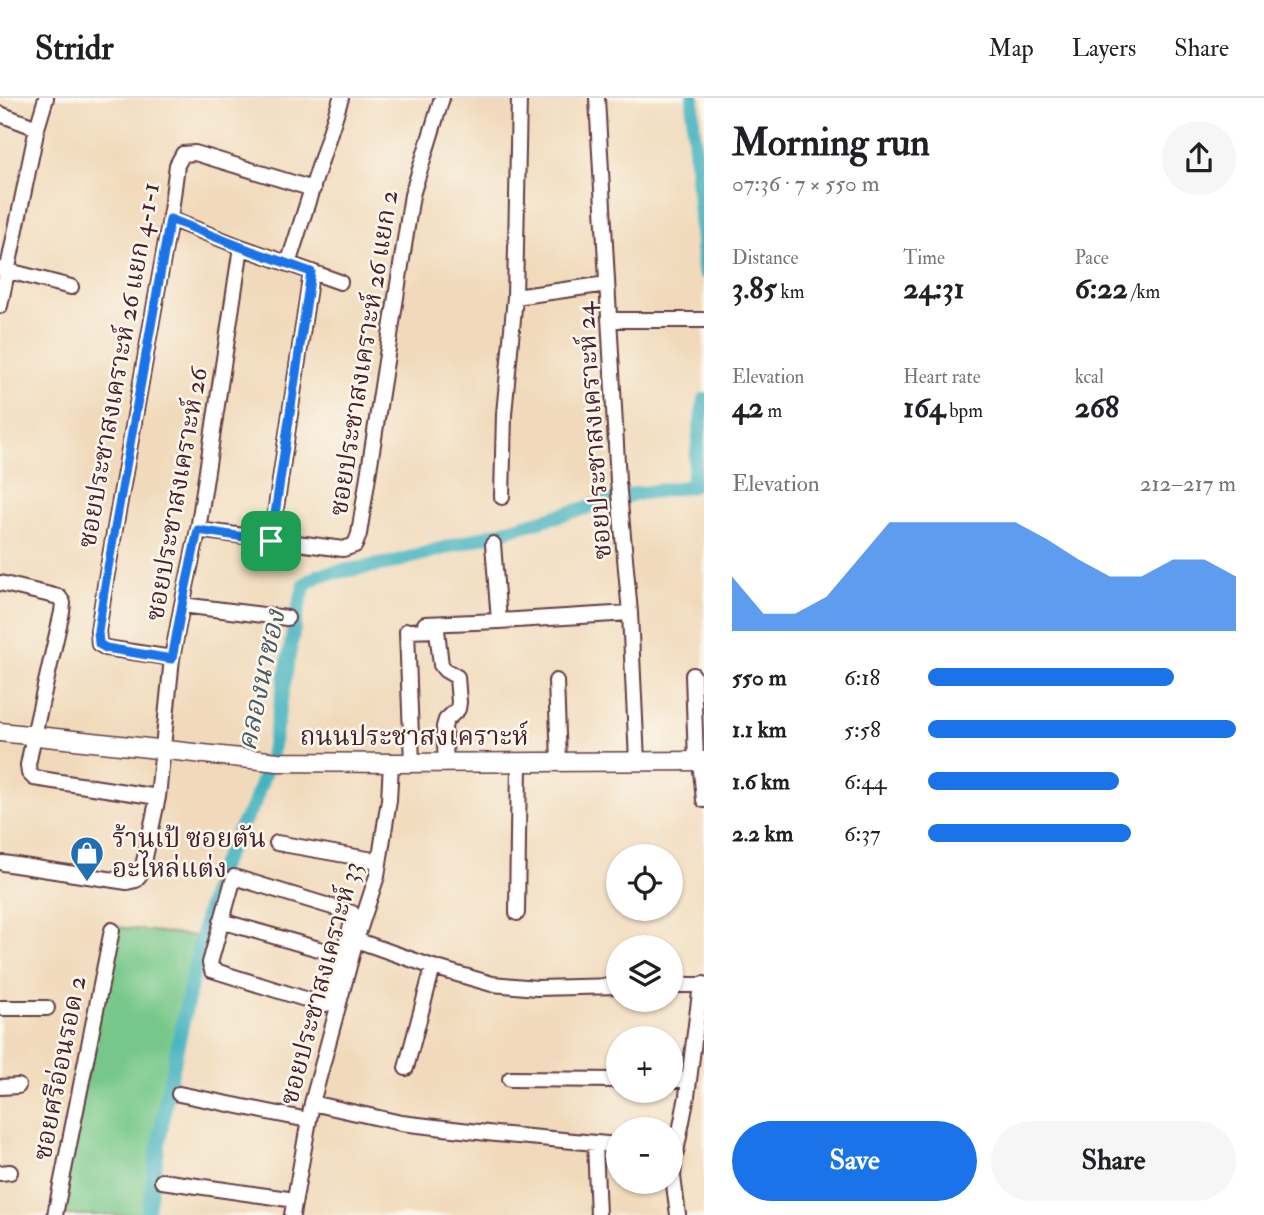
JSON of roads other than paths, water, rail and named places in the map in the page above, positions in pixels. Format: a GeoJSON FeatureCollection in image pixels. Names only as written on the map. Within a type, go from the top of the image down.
{"type":"FeatureCollection","features":[{"type":"Feature","properties":{"kind":"main road","name":"ถนนประชาสงเคราะห์"},"geometry":{"type":"LineString","coordinates":[[0,732],[270,761],[700,761]]}},
{"type":"Feature","properties":{"kind":"street"},"geometry":{"type":"LineString","coordinates":[[0,306],[4,270],[46,98]]}},
{"type":"Feature","properties":{"kind":"street"},"geometry":{"type":"LineString","coordinates":[[288,264],[340,98]]}},
{"type":"Feature","properties":{"kind":"street","name":"ซอยประชาสงเคราะห์ 26 แยก 2"},"geometry":{"type":"LineString","coordinates":[[198,530],[344,549],[355,545],[359,534],[412,195],[442,98]]}},
{"type":"Feature","properties":{"kind":"street"},"geometry":{"type":"LineString","coordinates":[[502,497],[504,414],[515,297],[519,98]]}},
{"type":"Feature","properties":{"kind":"street","name":"ซอยประชาสงเคราะห์ 24"},"geometry":{"type":"LineString","coordinates":[[597,98],[618,481],[630,613],[637,761]]}},
{"type":"Feature","properties":{"kind":"street"},"geometry":{"type":"LineString","coordinates":[[0,114],[37,128]]}},
{"type":"Feature","properties":{"kind":"street","name":"ซอยประชาสงเคราะห์ 26 แยก 4-1-1"},"geometry":{"type":"LineString","coordinates":[[172,659],[106,648],[99,644],[98,631],[170,219],[177,165],[183,154],[195,153],[313,189]]}},
{"type":"Feature","properties":{"kind":"street"},"geometry":{"type":"LineString","coordinates":[[170,219],[340,282]]}},
{"type":"Feature","properties":{"kind":"street","name":"ซอยประชาสงเคราะห์ 26"},"geometry":{"type":"LineString","coordinates":[[3,863],[127,882],[136,880],[142,871],[158,797],[172,659],[198,530],[241,247]]}},
{"type":"Feature","properties":{"kind":"street"},"geometry":{"type":"LineString","coordinates":[[4,270],[71,287]]}},
{"type":"Feature","properties":{"kind":"street"},"geometry":{"type":"LineString","coordinates":[[271,541],[311,272]]}},
{"type":"Feature","properties":{"kind":"street"},"geometry":{"type":"LineString","coordinates":[[515,297],[607,284]]}},
{"type":"Feature","properties":{"kind":"street"},"geometry":{"type":"LineString","coordinates":[[609,320],[704,320]]}},
{"type":"Feature","properties":{"kind":"street"},"geometry":{"type":"LineString","coordinates":[[493,544],[499,621]]}},
{"type":"Feature","properties":{"kind":"street"},"geometry":{"type":"LineString","coordinates":[[0,583],[59,597],[63,603],[34,735],[29,773],[34,778],[158,797]]}},
{"type":"Feature","properties":{"kind":"street"},"geometry":{"type":"LineString","coordinates":[[182,605],[287,618]]}},
{"type":"Feature","properties":{"kind":"street"},"geometry":{"type":"LineString","coordinates":[[403,624],[630,613]]}},
{"type":"Feature","properties":{"kind":"street"},"geometry":{"type":"LineString","coordinates":[[412,763],[407,631],[437,630],[441,665],[457,677],[459,702],[444,727],[446,763]]}},
{"type":"Feature","properties":{"kind":"street"},"geometry":{"type":"LineString","coordinates":[[693,675],[704,800]]}},
{"type":"Feature","properties":{"kind":"street"},"geometry":{"type":"LineString","coordinates":[[556,681],[559,762]]}},
{"type":"Feature","properties":{"kind":"street"},"geometry":{"type":"LineString","coordinates":[[517,914],[519,762]]}},
{"type":"Feature","properties":{"kind":"street","name":"ซอยประชาสงเคราะห์ 33"},"geometry":{"type":"LineString","coordinates":[[293,1208],[312,1103],[346,957],[356,940],[377,876],[389,800],[391,763]]}},
{"type":"Feature","properties":{"kind":"street"},"geometry":{"type":"LineString","coordinates":[[276,843],[379,861]]}},
{"type":"Feature","properties":{"kind":"street"},"geometry":{"type":"LineString","coordinates":[[234,877],[352,913],[346,957],[326,1004],[212,970],[210,963],[234,877]]}},
{"type":"Feature","properties":{"kind":"street"},"geometry":{"type":"LineString","coordinates":[[220,921],[346,957]]}},
{"type":"Feature","properties":{"kind":"street","name":"ซอยศรีอ่อนรอด 2"},"geometry":{"type":"LineString","coordinates":[[55,1215],[112,930]]}},
{"type":"Feature","properties":{"kind":"street"},"geometry":{"type":"LineString","coordinates":[[356,940],[492,984],[606,986]]}},
{"type":"Feature","properties":{"kind":"street"},"geometry":{"type":"LineString","coordinates":[[406,1068],[433,967]]}},
{"type":"Feature","properties":{"kind":"street"},"geometry":{"type":"LineString","coordinates":[[680,1117],[702,985],[683,985]]}},
{"type":"Feature","properties":{"kind":"street"},"geometry":{"type":"LineString","coordinates":[[0,1008],[47,1008]]}},
{"type":"Feature","properties":{"kind":"street"},"geometry":{"type":"LineString","coordinates":[[510,1079],[606,1080]]}},
{"type":"Feature","properties":{"kind":"street"},"geometry":{"type":"LineString","coordinates":[[683,1080],[688,1080]]}},
{"type":"Feature","properties":{"kind":"street"},"geometry":{"type":"LineString","coordinates":[[0,1087],[18,1087]]}},
{"type":"Feature","properties":{"kind":"street"},"geometry":{"type":"LineString","coordinates":[[179,1094],[309,1120]]}},
{"type":"Feature","properties":{"kind":"street"},"geometry":{"type":"LineString","coordinates":[[312,1103],[401,1123],[606,1144]]}},
{"type":"Feature","properties":{"kind":"street"},"geometry":{"type":"LineString","coordinates":[[596,1143],[598,1215]]}},
{"type":"Feature","properties":{"kind":"street"},"geometry":{"type":"LineString","coordinates":[[162,1181],[293,1208]]}},
{"type":"Feature","properties":{"kind":"street"},"geometry":{"type":"LineString","coordinates":[[675,1194],[678,1215]]}},
{"type":"Feature","properties":{"kind":"waterway","name":"คลองนาซอง"},"geometry":{"type":"LineString","coordinates":[[693,98],[704,272]]}},
{"type":"Feature","properties":{"kind":"waterway","name":"คลองนาซอง"},"geometry":{"type":"LineString","coordinates":[[147,1215],[167,1095],[206,916],[219,870],[254,804],[272,751],[296,617],[305,584],[319,575],[391,563],[635,494],[692,486],[704,400]]}},
{"type":"Feature","properties":{"kind":"place","name":"ร้านเป้ ซอยตัน อะไหล่แต่ง"},"geometry":{"type":"Point","coordinates":[87,883]}}]}
